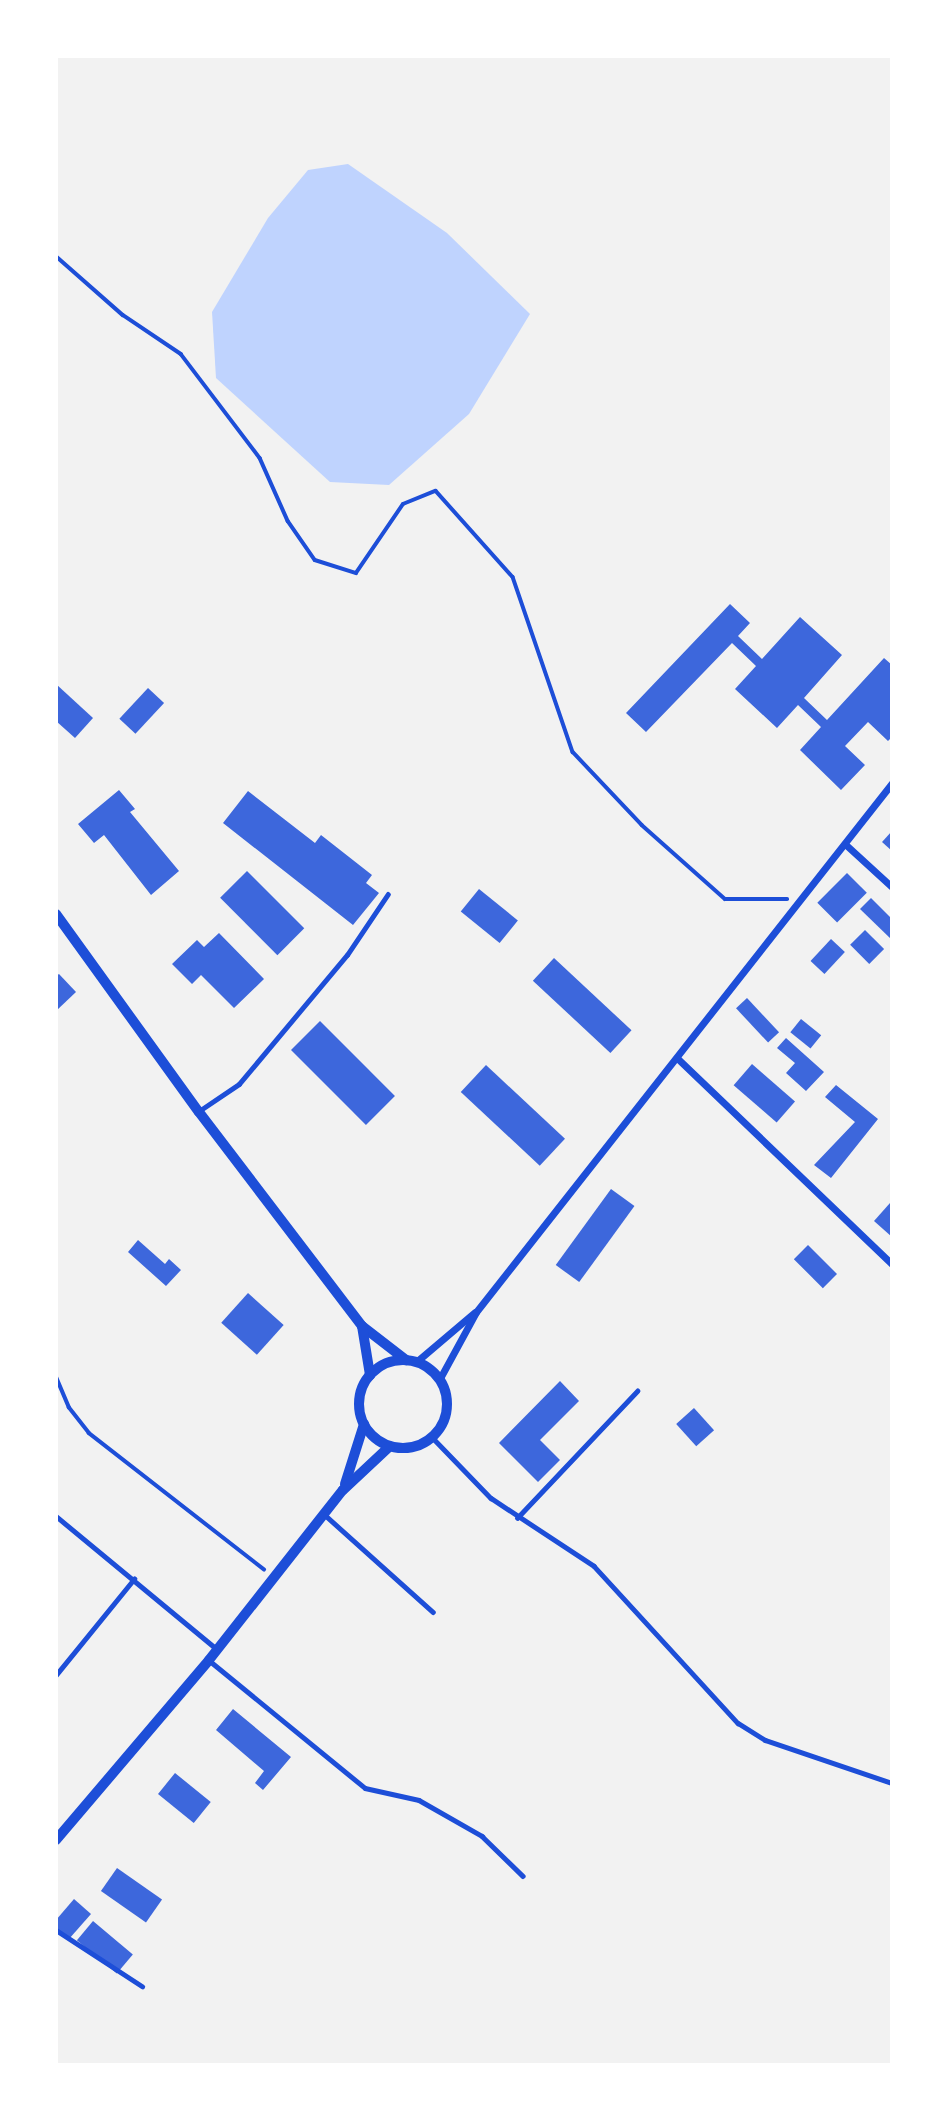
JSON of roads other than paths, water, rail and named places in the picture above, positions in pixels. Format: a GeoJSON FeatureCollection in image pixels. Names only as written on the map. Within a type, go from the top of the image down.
{"type":"FeatureCollection","features":[{"type":"Feature","properties":{"kind":"street"},"geometry":{"type":"LineString","coordinates":[[439,1380],[476,1312],[803,900],[892,783]]}},
{"type":"Feature","properties":{"kind":"street"},"geometry":{"type":"LineString","coordinates":[[845,844],[892,887]]}},
{"type":"Feature","properties":{"kind":"street"},"geometry":{"type":"LineString","coordinates":[[56,914],[199,1112],[362,1326],[439,1380],[445,1391],[445,1416],[432,1437],[412,1447],[390,1446],[364,1424]]}},
{"type":"Feature","properties":{"kind":"street"},"geometry":{"type":"LineString","coordinates":[[677,1058],[892,1264]]}},
{"type":"Feature","properties":{"kind":"street"},"geometry":{"type":"LineString","coordinates":[[370,1374],[393,1361],[411,1361],[476,1312]]}},
{"type":"Feature","properties":{"kind":"street"},"geometry":{"type":"LineString","coordinates":[[343,1490],[364,1424],[359,1398],[370,1374],[362,1326]]}},
{"type":"Feature","properties":{"kind":"street"},"geometry":{"type":"LineString","coordinates":[[56,1840],[218,1650],[343,1490],[390,1446]]}},
{"type":"Feature","properties":{"kind":"lane"},"geometry":{"type":"LineString","coordinates":[[199,1112],[239,1084],[347,955],[388,894]]}},
{"type":"Feature","properties":{"kind":"lane"},"geometry":{"type":"LineString","coordinates":[[517,1518],[637,1391]]}},
{"type":"Feature","properties":{"kind":"lane"},"geometry":{"type":"LineString","coordinates":[[432,1437],[491,1499],[594,1566],[738,1723],[765,1740],[892,1783]]}},
{"type":"Feature","properties":{"kind":"lane"},"geometry":{"type":"LineString","coordinates":[[324,1514],[433,1612]]}},
{"type":"Feature","properties":{"kind":"lane"},"geometry":{"type":"LineString","coordinates":[[56,1516],[218,1650]]}},
{"type":"Feature","properties":{"kind":"lane"},"geometry":{"type":"LineString","coordinates":[[56,1675],[134,1580]]}},
{"type":"Feature","properties":{"kind":"lane"},"geometry":{"type":"LineString","coordinates":[[209,1660],[365,1788],[419,1800],[482,1836],[523,1876]]}},
{"type":"Feature","properties":{"kind":"lane"},"geometry":{"type":"LineString","coordinates":[[56,1930],[142,1986]]}},
{"type":"Feature","properties":{"kind":"water"},"geometry":{"type":"Polygon","coordinates":[[[348,164],[447,233],[530,314],[469,414],[389,485],[330,482],[216,378],[212,312],[268,218],[308,170],[348,164]]]}}]}
